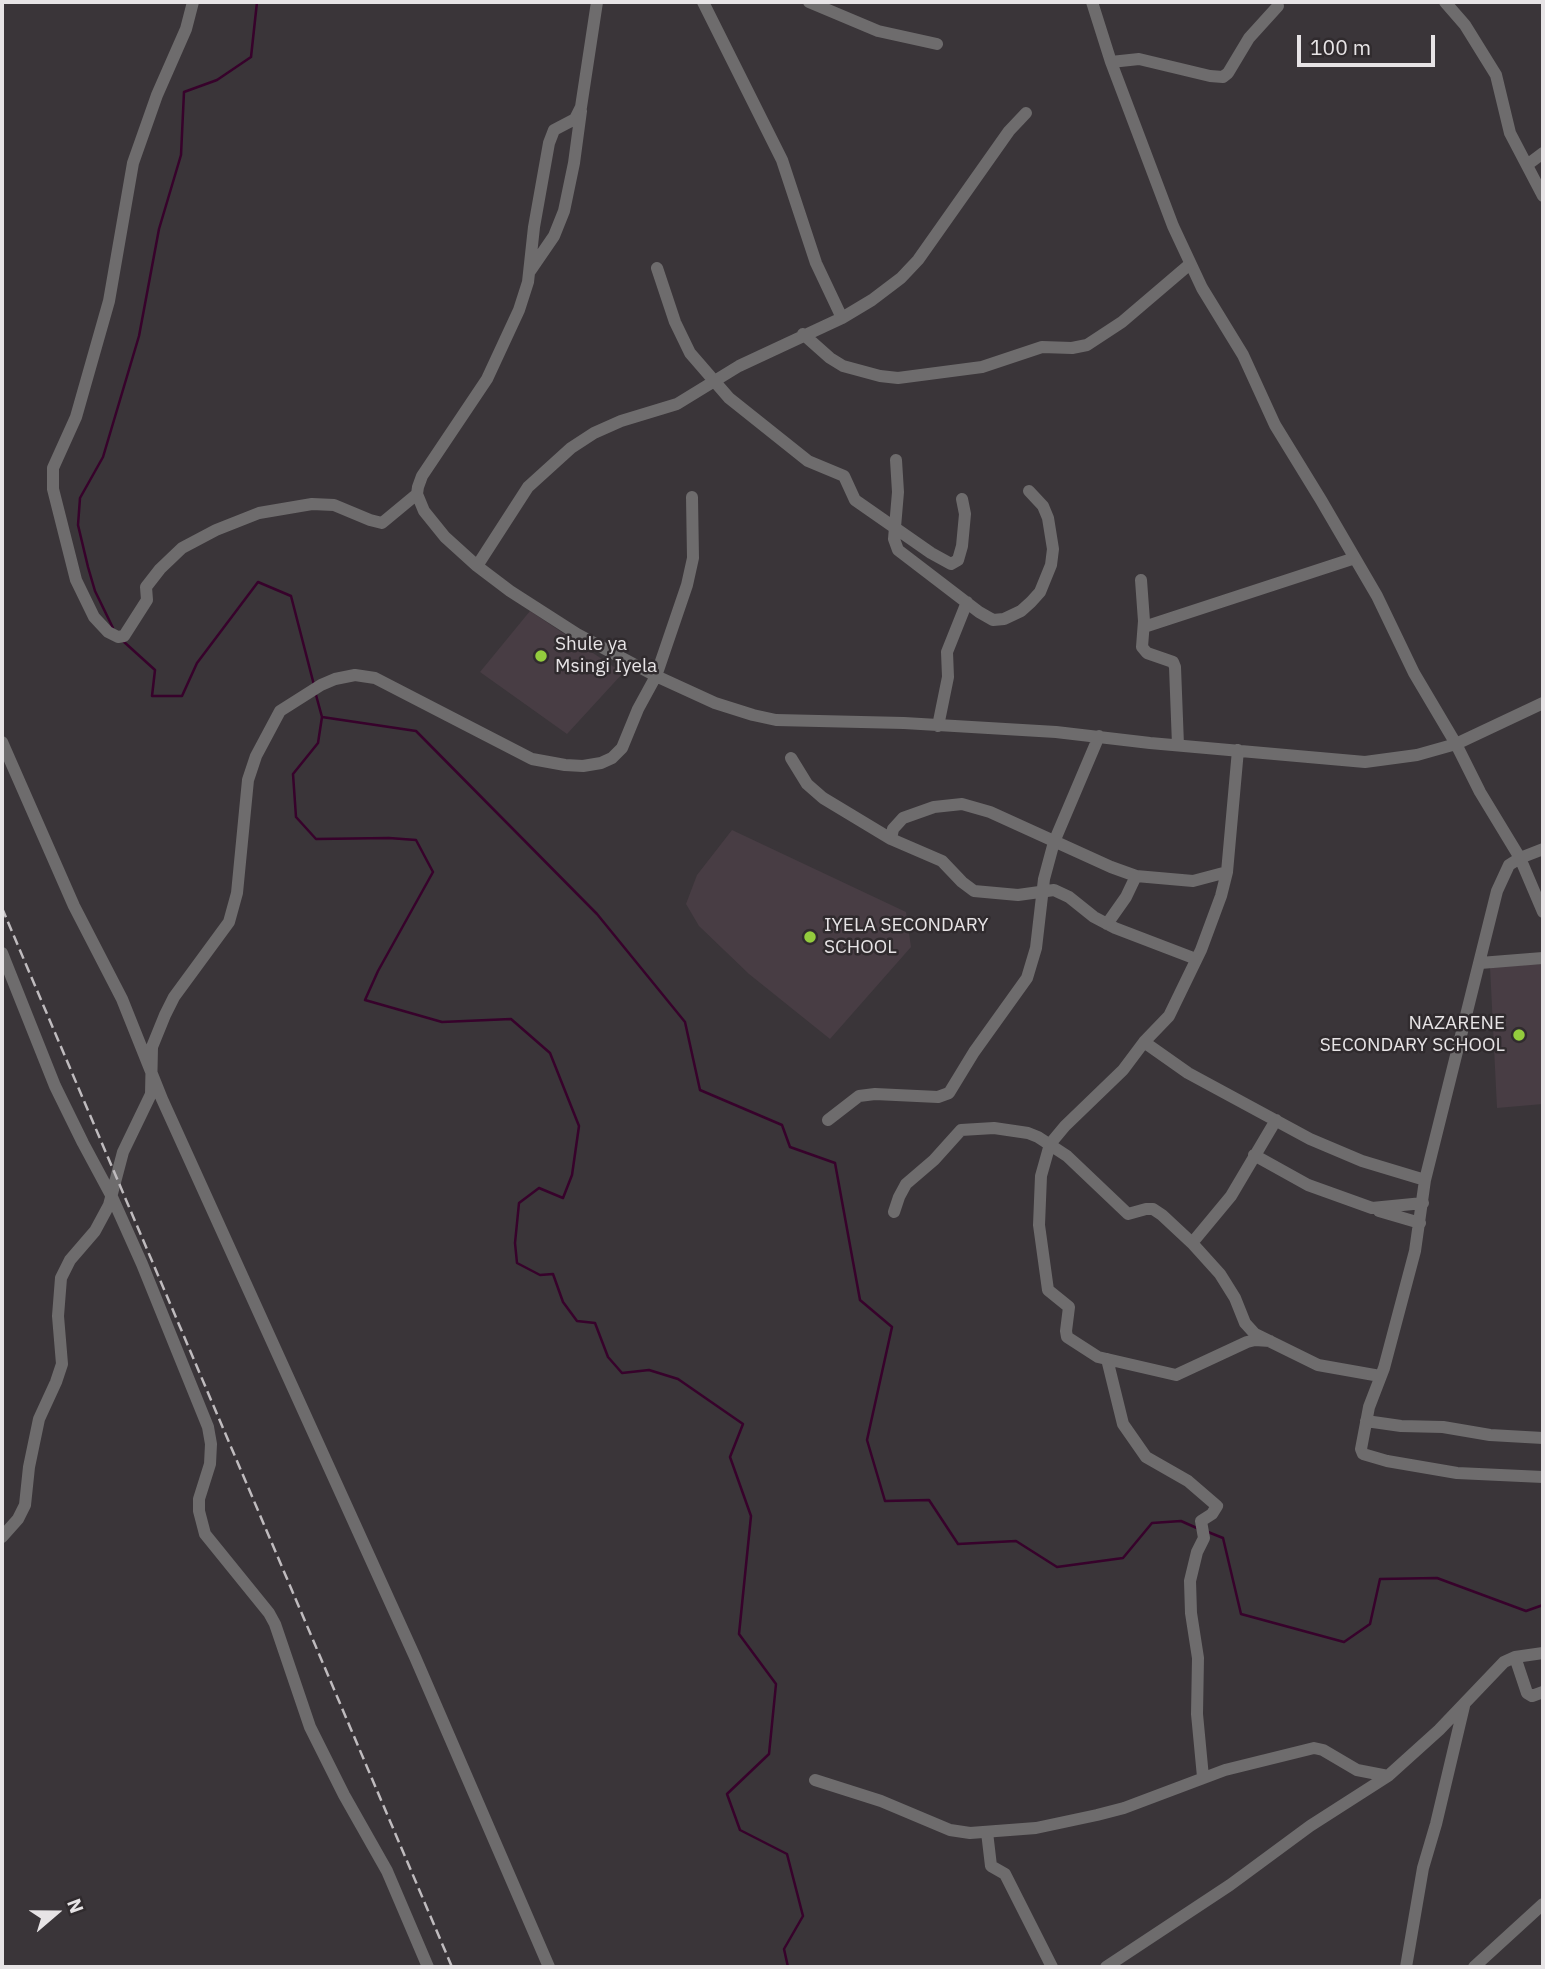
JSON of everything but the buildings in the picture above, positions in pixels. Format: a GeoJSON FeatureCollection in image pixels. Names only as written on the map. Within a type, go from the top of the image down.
{"type":"FeatureCollection","features":[{"type":"Feature","properties":{"kind":"street"},"geometry":{"type":"LineString","coordinates":[[193,2],[186,29],[152,107],[133,163],[109,301],[76,417],[53,468],[53,489],[76,580],[94,617],[108,632],[118,637],[124,636],[147,600],[146,587],[160,569],[182,548],[216,530],[259,513],[312,504],[334,505],[382,523],[418,494]]}},
{"type":"Feature","properties":{"kind":"street"},"geometry":{"type":"LineString","coordinates":[[529,272],[550,243],[564,211],[574,163],[597,2]]}},
{"type":"Feature","properties":{"kind":"street"},"geometry":{"type":"LineString","coordinates":[[703,2],[782,160],[804,231],[842,318]]}},
{"type":"Feature","properties":{"kind":"street"},"geometry":{"type":"LineString","coordinates":[[809,2],[878,31],[937,44]]}},
{"type":"Feature","properties":{"kind":"street"},"geometry":{"type":"LineString","coordinates":[[1091,2],[1111,62],[1190,264],[1243,355],[1275,425],[1355,558],[1414,673],[1520,858],[1543,912]]}},
{"type":"Feature","properties":{"kind":"street"},"geometry":{"type":"LineString","coordinates":[[1445,2],[1465,25],[1496,75],[1510,133],[1543,196]]}},
{"type":"Feature","properties":{"kind":"street"},"geometry":{"type":"LineString","coordinates":[[1111,62],[1139,59],[1223,77],[1249,38],[1278,6]]}},
{"type":"Feature","properties":{"kind":"street"},"geometry":{"type":"LineString","coordinates":[[581,107],[575,119],[554,130],[549,143],[534,227],[528,282],[519,310],[487,379],[422,476],[418,494],[424,511],[445,537],[477,566],[510,591],[577,634],[656,676],[715,703],[776,720],[1100,736],[1345,761],[1378,762],[1457,744],[1543,703]]}},
{"type":"Feature","properties":{"kind":"street"},"geometry":{"type":"LineString","coordinates":[[477,566],[528,486],[571,448],[594,433],[677,404],[769,350],[842,318],[887,289],[918,260],[1009,131],[1026,113]]}},
{"type":"Feature","properties":{"kind":"street"},"geometry":{"type":"LineString","coordinates":[[1527,165],[1543,153]]}},
{"type":"Feature","properties":{"kind":"street"},"geometry":{"type":"LineString","coordinates":[[803,334],[843,366],[880,376],[898,377],[982,367],[1033,348],[1072,348],[1087,345],[1122,322],[1190,264]]}},
{"type":"Feature","properties":{"kind":"street"},"geometry":{"type":"LineString","coordinates":[[657,268],[675,322],[690,353],[713,381],[757,422],[808,461],[844,476],[855,500],[946,563],[954,563],[962,546],[965,532],[962,499]]}},
{"type":"Feature","properties":{"kind":"street"},"geometry":{"type":"LineString","coordinates":[[896,460],[898,492],[894,539],[898,550],[988,618],[998,620],[1021,611],[1040,593],[1047,577],[1054,549],[1043,506],[1029,491]]}},
{"type":"Feature","properties":{"kind":"street"},"geometry":{"type":"LineString","coordinates":[[2,1537],[18,1519],[24,1505],[39,1419],[62,1364],[58,1317],[61,1278],[70,1260],[98,1226],[112,1197],[122,1152],[149,1102],[152,1087],[152,1047],[174,997],[232,915],[248,780],[256,756],[280,711],[335,679],[355,675],[375,678],[532,758],[565,765],[601,764],[622,748],[638,709],[656,676],[692,567],[692,497]]}},
{"type":"Feature","properties":{"kind":"street"},"geometry":{"type":"LineString","coordinates":[[1144,627],[1355,558]]}},
{"type":"Feature","properties":{"kind":"street"},"geometry":{"type":"LineString","coordinates":[[1141,580],[1144,627],[1141,644],[1144,650],[1170,661],[1175,667],[1178,746]]}},
{"type":"Feature","properties":{"kind":"street"},"geometry":{"type":"LineString","coordinates":[[938,726],[947,686],[947,652],[967,602]]}},
{"type":"Feature","properties":{"kind":"street"},"geometry":{"type":"LineString","coordinates":[[828,1120],[859,1096],[876,1094],[933,1098],[949,1093],[974,1052],[1027,978],[1038,940],[1043,890],[1054,842],[1100,736]]}},
{"type":"Feature","properties":{"kind":"street"},"geometry":{"type":"LineString","coordinates":[[2,742],[74,906],[122,999],[172,1122],[415,1657],[550,1967]]}},
{"type":"Feature","properties":{"kind":"street"},"geometry":{"type":"LineString","coordinates":[[1238,750],[1227,872],[1221,896],[1196,959],[1169,1016],[1122,1070],[1050,1144],[1041,1176],[1040,1244],[1048,1290],[1069,1305],[1068,1337],[1092,1354],[1176,1375],[1247,1342],[1270,1341]]}},
{"type":"Feature","properties":{"kind":"street"},"geometry":{"type":"LineString","coordinates":[[792,758],[807,784],[823,798],[891,839],[942,861],[961,882],[974,891],[1018,895],[1054,890],[1069,897],[1107,924],[1196,959]]}},
{"type":"Feature","properties":{"kind":"street"},"geometry":{"type":"LineString","coordinates":[[891,839],[895,825],[903,818],[934,807],[962,804],[990,812],[1136,876],[1193,881],[1227,872]]}},
{"type":"Feature","properties":{"kind":"street"},"geometry":{"type":"LineString","coordinates":[[1543,849],[1509,865],[1502,877],[1425,1180],[1415,1251],[1391,1345],[1372,1396],[1361,1449],[1363,1454],[1387,1461],[1457,1473],[1543,1477]]}},
{"type":"Feature","properties":{"kind":"street"},"geometry":{"type":"LineString","coordinates":[[1107,924],[1126,897],[1136,876]]}},
{"type":"Feature","properties":{"kind":"street"},"geometry":{"type":"LineString","coordinates":[[2,953],[55,1086],[112,1197],[208,1427],[210,1464],[198,1499],[205,1534],[275,1624],[310,1727],[387,1871],[428,1967]]}},
{"type":"Feature","properties":{"kind":"street"},"geometry":{"type":"LineString","coordinates":[[1479,963],[1543,958]]}},
{"type":"Feature","properties":{"kind":"street"},"geometry":{"type":"LineString","coordinates":[[1144,1042],[1188,1073],[1332,1149],[1393,1172],[1425,1180]]}},
{"type":"Feature","properties":{"kind":"street"},"geometry":{"type":"LineString","coordinates":[[1192,1243],[1231,1196],[1276,1120]]}},
{"type":"Feature","properties":{"kind":"street"},"geometry":{"type":"LineString","coordinates":[[894,1212],[906,1184],[934,1160],[961,1130],[1008,1128],[1028,1132],[1050,1144],[1126,1212],[1131,1214],[1153,1209],[1192,1243],[1229,1286],[1250,1329],[1318,1365],[1380,1376]]}},
{"type":"Feature","properties":{"kind":"street"},"geometry":{"type":"LineString","coordinates":[[1254,1155],[1308,1185],[1420,1223]]}},
{"type":"Feature","properties":{"kind":"street"},"geometry":{"type":"LineString","coordinates":[[1372,1208],[1423,1203]]}},
{"type":"Feature","properties":{"kind":"street"},"geometry":{"type":"LineString","coordinates":[[1107,1359],[1123,1424],[1146,1457],[1188,1481],[1217,1506],[1215,1511],[1201,1521],[1204,1538],[1197,1552],[1190,1581],[1191,1613],[1198,1658],[1197,1714],[1203,1777]]}},
{"type":"Feature","properties":{"kind":"street"},"geometry":{"type":"LineString","coordinates":[[1366,1421],[1543,1438]]}},
{"type":"Feature","properties":{"kind":"street"},"geometry":{"type":"LineString","coordinates":[[1106,1967],[1230,1885],[1310,1826],[1388,1776],[1464,1706],[1495,1670],[1515,1657],[1543,1653]]}},
{"type":"Feature","properties":{"kind":"street"},"geometry":{"type":"LineString","coordinates":[[1515,1657],[1527,1693],[1532,1696],[1543,1692]]}},
{"type":"Feature","properties":{"kind":"street"},"geometry":{"type":"LineString","coordinates":[[1406,1967],[1423,1868],[1464,1706]]}},
{"type":"Feature","properties":{"kind":"street"},"geometry":{"type":"LineString","coordinates":[[815,1780],[881,1801],[957,1832],[987,1832],[1036,1828],[1097,1815],[1124,1808],[1203,1777],[1314,1748],[1323,1750],[1357,1770],[1388,1776]]}},
{"type":"Feature","properties":{"kind":"street"},"geometry":{"type":"LineString","coordinates":[[987,1832],[991,1866],[1005,1874],[1052,1967]]}},
{"type":"Feature","properties":{"kind":"street"},"geometry":{"type":"LineString","coordinates":[[1474,1967],[1543,1904]]}},
{"type":"Feature","properties":{"kind":"shaded area"},"geometry":{"type":"Polygon","coordinates":[[[530,611],[623,673],[567,734],[480,672],[530,611]]]}},
{"type":"Feature","properties":{"kind":"shaded area","name":"IYELA SECONDARY SCHOOL"},"geometry":{"type":"Polygon","coordinates":[[[732,830],[906,912],[911,947],[830,1039],[749,974],[699,926],[686,904],[697,875],[732,830]]]}},
{"type":"Feature","properties":{"kind":"shaded area","name":"NAZARENE SECONDARY SCHOOL"},"geometry":{"type":"Polygon","coordinates":[[[1543,964],[1543,1104],[1497,1108],[1490,967],[1543,964]]]}},
{"type":"Feature","properties":{"kind":"waterway"},"geometry":{"type":"LineString","coordinates":[[113,628],[95,591],[88,567],[78,525],[80,498],[103,457],[139,336],[159,229],[181,155],[184,92],[217,80],[251,57],[257,2]]}},
{"type":"Feature","properties":{"kind":"waterway"},"geometry":{"type":"LineString","coordinates":[[123,641],[155,670],[152,696],[182,696],[197,663],[258,582],[291,596],[314,685]]}},
{"type":"Feature","properties":{"kind":"waterway"},"geometry":{"type":"LineString","coordinates":[[316,695],[322,717],[318,743],[293,774],[296,817],[316,839],[416,840],[433,872],[378,971],[365,1000],[442,1022],[511,1019],[550,1053],[579,1126],[572,1175],[563,1198],[539,1188],[519,1203],[515,1243],[517,1263],[540,1275],[553,1274],[563,1302],[577,1321],[595,1323],[608,1357],[622,1373],[649,1370],[678,1379],[743,1424],[730,1457],[751,1516],[739,1634],[776,1684],[769,1754],[727,1794],[740,1830],[787,1854],[803,1916],[784,1949],[788,1967]]}},
{"type":"Feature","properties":{"kind":"waterway"},"geometry":{"type":"LineString","coordinates":[[322,717],[416,731],[597,914],[685,1022],[700,1090],[782,1125],[790,1147],[835,1163],[860,1300],[892,1327],[867,1440],[885,1501],[929,1500],[958,1544],[1016,1541],[1057,1567],[1123,1558],[1152,1523],[1181,1521],[1199,1529]]}},
{"type":"Feature","properties":{"kind":"waterway"},"geometry":{"type":"LineString","coordinates":[[1208,1532],[1223,1538],[1241,1614],[1344,1642],[1370,1624],[1380,1579],[1437,1578],[1526,1611],[1543,1605]]}},
{"type":"Feature","properties":{"kind":"railway"},"geometry":{"type":"LineString","coordinates":[[2,908],[452,1967]]}},
{"type":"Feature","properties":{"kind":"place","name":"Shule ya Msingi Iyela"},"geometry":{"type":"Point","coordinates":[541,656]}},
{"type":"Feature","properties":{"kind":"place","name":"IYELA SECONDARY SCHOOL"},"geometry":{"type":"Point","coordinates":[810,937]}},
{"type":"Feature","properties":{"kind":"place","name":"NAZARENE SECONDARY SCHOOL"},"geometry":{"type":"Point","coordinates":[1519,1035]}}]}
